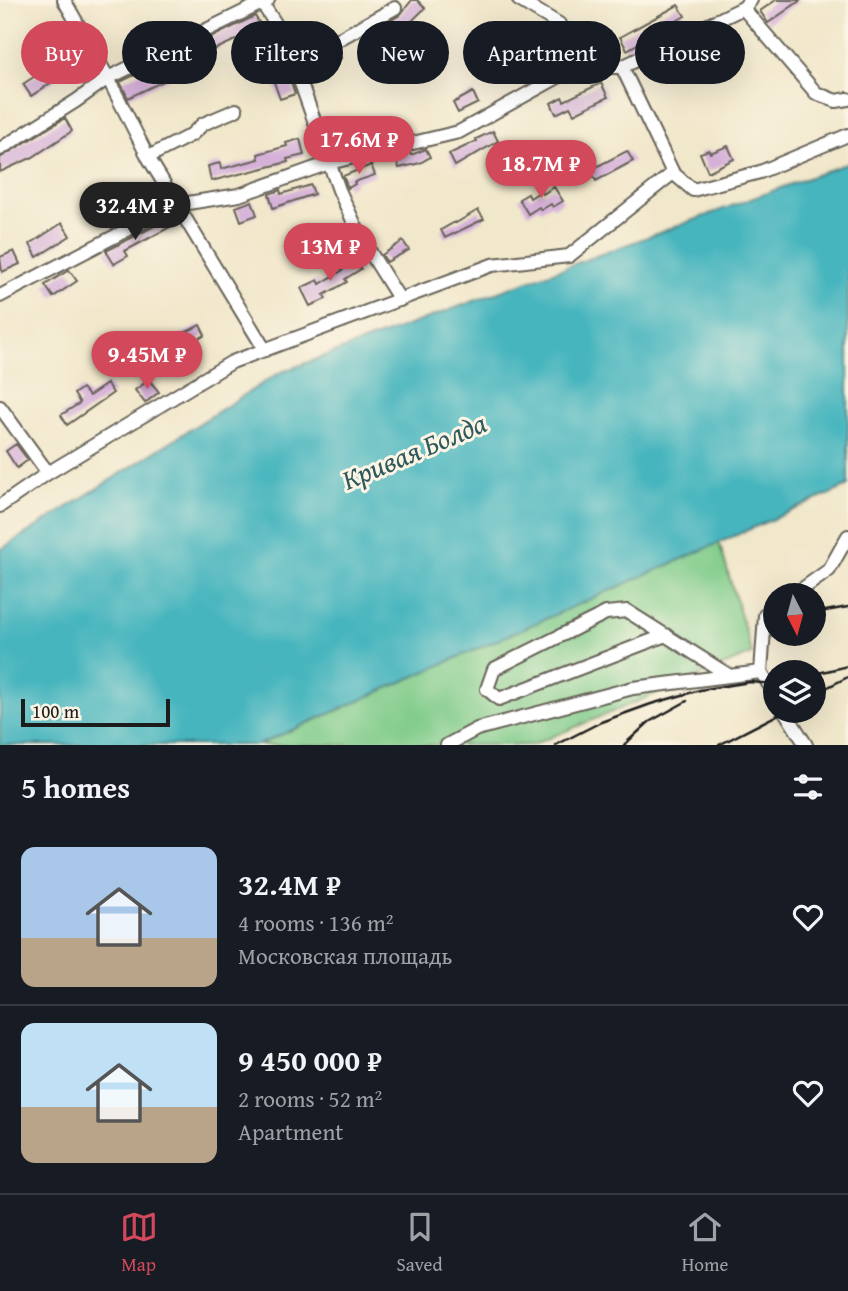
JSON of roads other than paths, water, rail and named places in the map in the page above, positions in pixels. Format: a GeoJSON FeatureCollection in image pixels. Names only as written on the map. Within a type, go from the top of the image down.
{"type":"FeatureCollection","features":[{"type":"Feature","properties":{"kind":"street"},"geometry":{"type":"LineString","coordinates":[[64,0],[76,21]]}},
{"type":"Feature","properties":{"kind":"street"},"geometry":{"type":"LineString","coordinates":[[519,0],[554,21]]}},
{"type":"Feature","properties":{"kind":"street"},"geometry":{"type":"LineString","coordinates":[[265,350],[175,205],[108,78],[264,1],[274,21]]}},
{"type":"Feature","properties":{"kind":"street"},"geometry":{"type":"LineString","coordinates":[[848,99],[836,101],[816,93],[747,4],[622,67],[673,173],[693,190],[760,172],[848,135]]}},
{"type":"Feature","properties":{"kind":"street"},"geometry":{"type":"LineString","coordinates":[[343,37],[395,8]]}},
{"type":"Feature","properties":{"kind":"street"},"geometry":{"type":"LineString","coordinates":[[0,149],[100,84]]}},
{"type":"Feature","properties":{"kind":"street"},"geometry":{"type":"LineString","coordinates":[[301,84],[329,163],[360,236],[400,300]]}},
{"type":"Feature","properties":{"kind":"street"},"geometry":{"type":"LineString","coordinates":[[0,296],[175,205],[239,195],[329,163],[459,132],[545,84]]}},
{"type":"Feature","properties":{"kind":"street"},"geometry":{"type":"LineString","coordinates":[[148,157],[191,135],[204,124],[236,110]]}},
{"type":"Feature","properties":{"kind":"street"},"geometry":{"type":"LineString","coordinates":[[0,506],[48,473],[232,362],[492,265],[569,256],[673,173]]}},
{"type":"Feature","properties":{"kind":"street"},"geometry":{"type":"LineString","coordinates":[[0,407],[48,473]]}},
{"type":"Feature","properties":{"kind":"street"},"geometry":{"type":"LineString","coordinates":[[811,583],[829,570],[848,536]]}},
{"type":"Feature","properties":{"kind":"street"},"geometry":{"type":"LineString","coordinates":[[666,635],[499,699],[487,689],[494,669],[606,613],[627,611],[666,635],[730,676]]}},
{"type":"Feature","properties":{"kind":"street"},"geometry":{"type":"LineString","coordinates":[[763,644],[763,675]]}},
{"type":"Feature","properties":{"kind":"street"},"geometry":{"type":"LineString","coordinates":[[447,745],[477,729],[633,688],[761,672]]}},
{"type":"Feature","properties":{"kind":"street"},"geometry":{"type":"LineString","coordinates":[[793,723],[806,745]]}},
{"type":"Feature","properties":{"kind":"water","name":"Кривая Болда"},"geometry":{"type":"Polygon","coordinates":[[[848,163],[848,486],[258,745],[0,745],[0,550],[279,373],[848,163]]]}},
{"type":"Feature","properties":{"kind":"railway"},"geometry":{"type":"LineString","coordinates":[[826,611],[848,607]]}},
{"type":"Feature","properties":{"kind":"railway"},"geometry":{"type":"LineString","coordinates":[[826,671],[848,666]]}},
{"type":"Feature","properties":{"kind":"railway"},"geometry":{"type":"LineString","coordinates":[[826,688],[848,677]]}},
{"type":"Feature","properties":{"kind":"railway"},"geometry":{"type":"LineString","coordinates":[[556,745],[601,722],[651,704],[700,690],[750,682],[763,683]]}},
{"type":"Feature","properties":{"kind":"railway"},"geometry":{"type":"LineString","coordinates":[[624,745],[649,722],[687,701]]}},
{"type":"Feature","properties":{"kind":"railway"},"geometry":{"type":"LineString","coordinates":[[719,745],[763,722]]}}]}
